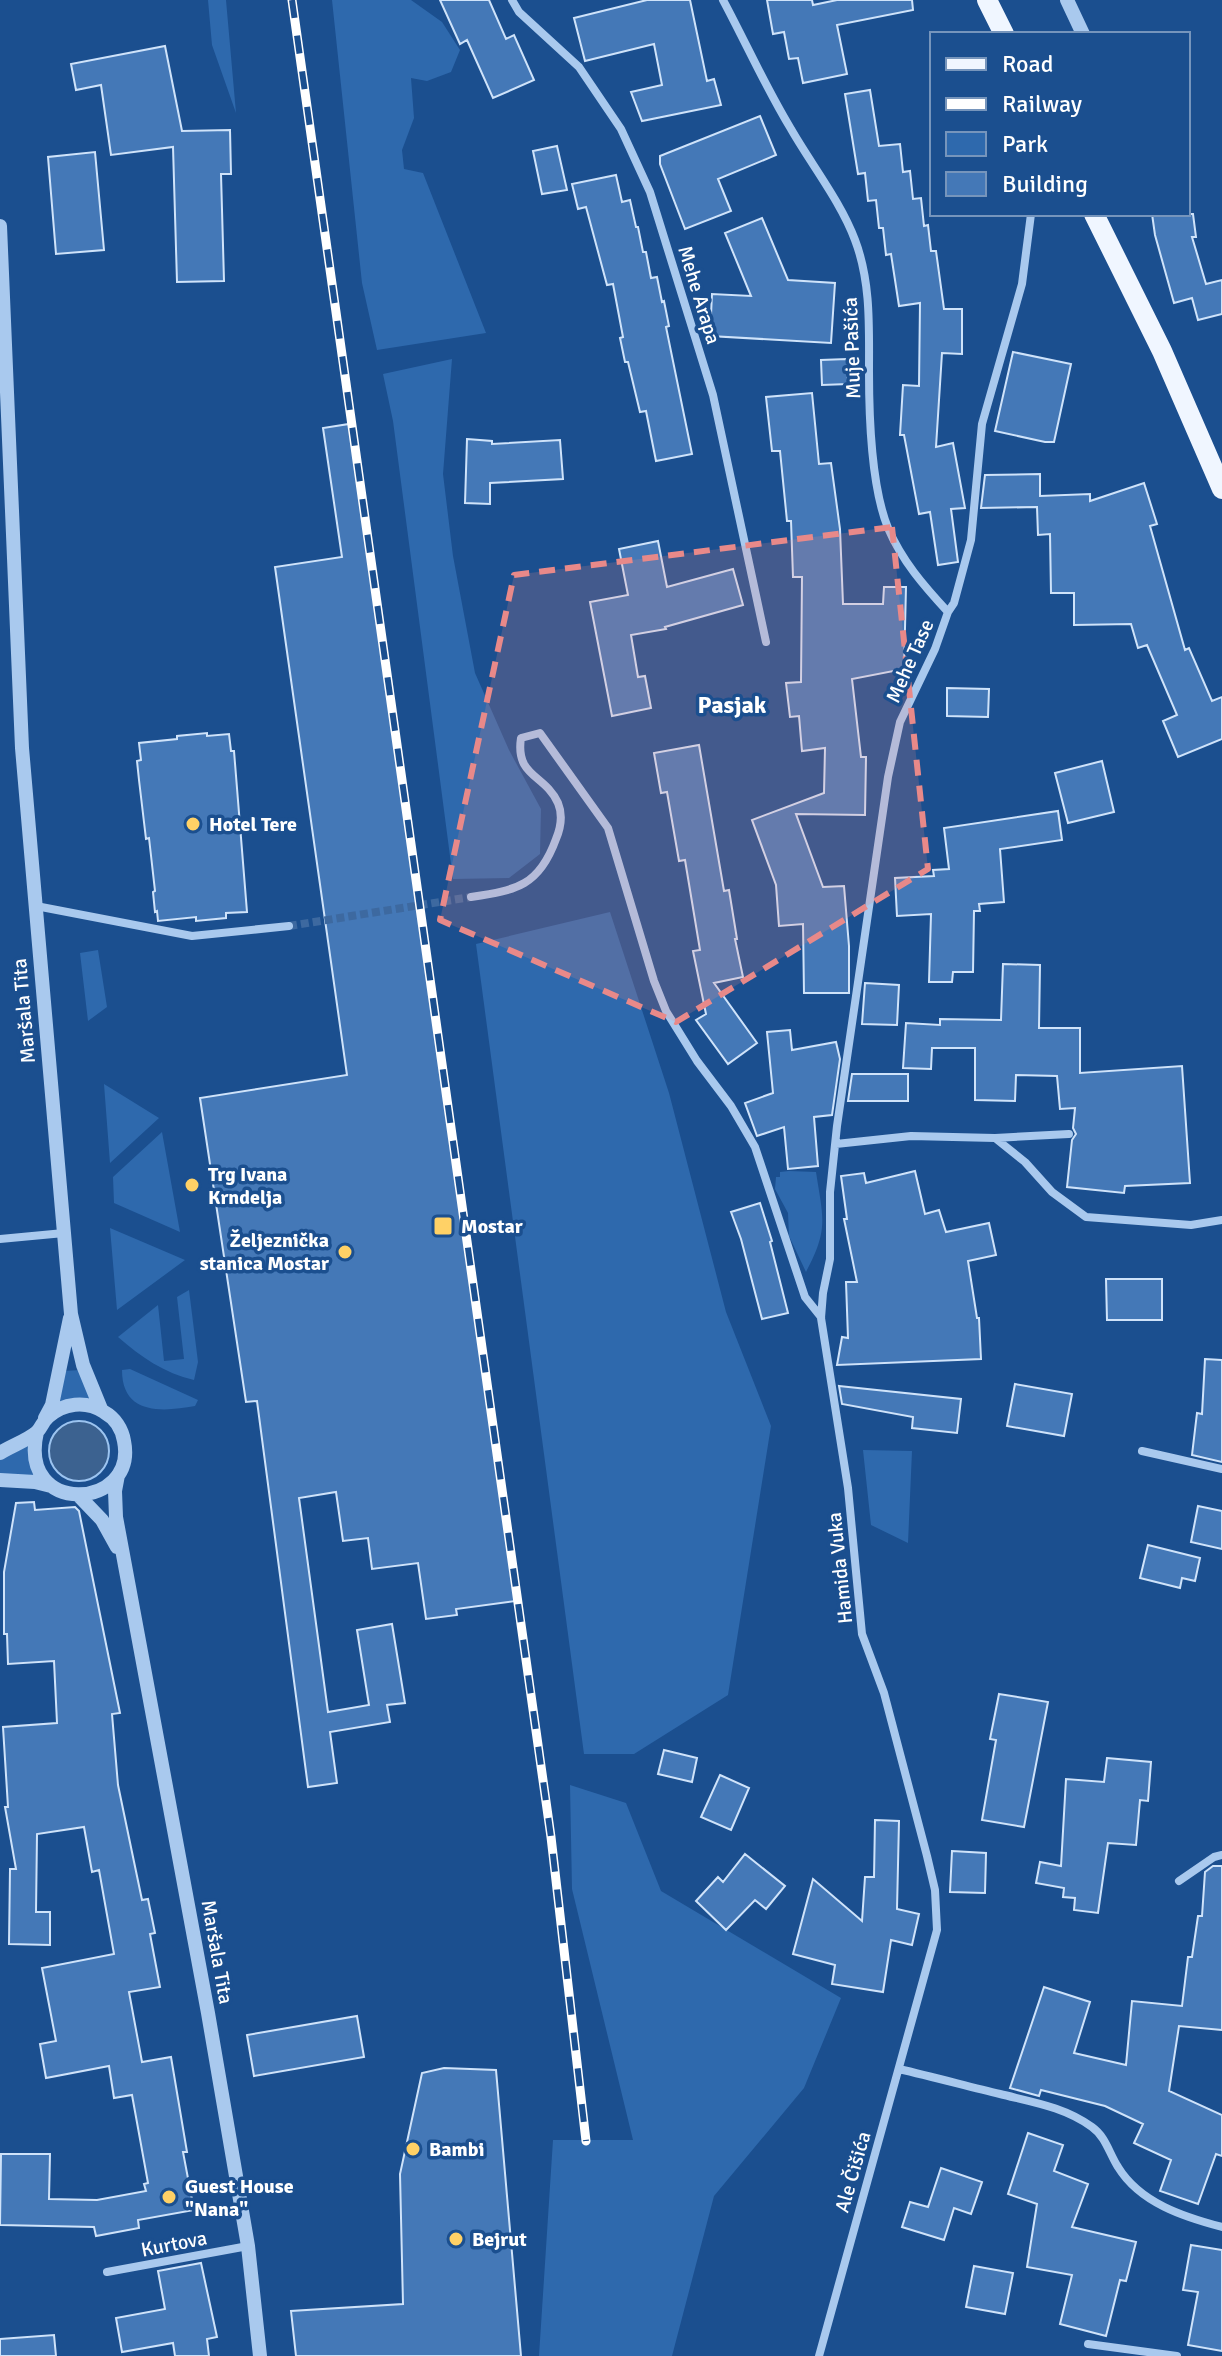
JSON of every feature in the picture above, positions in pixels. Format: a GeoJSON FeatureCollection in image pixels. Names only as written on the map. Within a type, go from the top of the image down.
{"type":"FeatureCollection","features":[{"type":"Feature","properties":{"kind":"main road"},"geometry":{"type":"LineString","coordinates":[[987,0],[1003,32]]}},
{"type":"Feature","properties":{"kind":"main road"},"geometry":{"type":"LineString","coordinates":[[1095,216],[1162,351],[1222,489]]}},
{"type":"Feature","properties":{"kind":"street","name":"Mehe Arapa"},"geometry":{"type":"LineString","coordinates":[[512,0],[519,12],[579,67],[621,129],[650,192],[713,395],[766,642]]}},
{"type":"Feature","properties":{"kind":"street","name":"Muje Pašića"},"geometry":{"type":"LineString","coordinates":[[723,0],[790,128],[855,240],[868,295],[872,441],[883,510],[902,555],[918,579],[948,612]]}},
{"type":"Feature","properties":{"kind":"street"},"geometry":{"type":"LineString","coordinates":[[1067,0],[1082,32]]}},
{"type":"Feature","properties":{"kind":"street","name":"Mehe Tase"},"geometry":{"type":"LineString","coordinates":[[837,1126],[888,777],[900,722],[954,603],[971,540],[982,424],[1022,284],[1031,216]]}},
{"type":"Feature","properties":{"kind":"street","name":"Maršala Tita"},"geometry":{"type":"LineString","coordinates":[[0,226],[22,748],[35,906],[71,1314],[83,1365],[101,1409]]}},
{"type":"Feature","properties":{"kind":"street"},"geometry":{"type":"LineString","coordinates":[[471,897],[503,892],[529,881],[544,866],[561,826],[560,806],[552,792],[522,764],[519,753],[521,738],[540,733],[608,828],[666,1011],[755,1147],[805,1297],[821,1318]]}},
{"type":"Feature","properties":{"kind":"street"},"geometry":{"type":"LineString","coordinates":[[35,906],[192,936],[289,926]]}},
{"type":"Feature","properties":{"kind":"street","name":"Hamida Vuka"},"geometry":{"type":"LineString","coordinates":[[837,1126],[830,1192],[830,1259],[821,1318],[848,1488],[862,1634],[884,1693],[935,1890],[937,1930],[920,1996]]}},
{"type":"Feature","properties":{"kind":"street"},"geometry":{"type":"LineString","coordinates":[[836,1144],[911,1136],[995,1138],[1069,1134]]}},
{"type":"Feature","properties":{"kind":"street"},"geometry":{"type":"LineString","coordinates":[[995,1138],[1025,1162],[1052,1192],[1086,1217],[1191,1225],[1222,1220]]}},
{"type":"Feature","properties":{"kind":"street"},"geometry":{"type":"LineString","coordinates":[[0,1239],[64,1233]]}},
{"type":"Feature","properties":{"kind":"street","name":"Maršala Tita"},"geometry":{"type":"LineString","coordinates":[[41,1426],[52,1405],[71,1314]]}},
{"type":"Feature","properties":{"kind":"street"},"geometry":{"type":"LineString","coordinates":[[0,1453],[41,1426],[57,1410],[71,1405],[86,1404],[101,1409],[119,1426],[124,1437],[125,1458],[118,1475],[108,1486],[94,1493],[79,1496],[35,1482],[2,1481]]}},
{"type":"Feature","properties":{"kind":"street"},"geometry":{"type":"LineString","coordinates":[[41,1426],[33,1447],[35,1462],[51,1486]]}},
{"type":"Feature","properties":{"kind":"street"},"geometry":{"type":"LineString","coordinates":[[1142,1451],[1222,1469]]}},
{"type":"Feature","properties":{"kind":"street","name":"Maršala Tita"},"geometry":{"type":"LineString","coordinates":[[118,1475],[116,1517],[248,2246],[260,2356]]}},
{"type":"Feature","properties":{"kind":"street","name":"Maršala Tita"},"geometry":{"type":"LineString","coordinates":[[79,1496],[102,1520],[123,1558]]}},
{"type":"Feature","properties":{"kind":"street"},"geometry":{"type":"LineString","coordinates":[[1179,1881],[1214,1857],[1222,1855]]}},
{"type":"Feature","properties":{"kind":"street","name":"Ale Čišića"},"geometry":{"type":"LineString","coordinates":[[819,2356],[920,1996]]}},
{"type":"Feature","properties":{"kind":"street"},"geometry":{"type":"LineString","coordinates":[[899,2069],[1065,2110],[1094,2128],[1110,2149],[1117,2166],[1142,2193],[1162,2206],[1222,2227]]}},
{"type":"Feature","properties":{"kind":"street","name":"Kurtova"},"geometry":{"type":"LineString","coordinates":[[107,2272],[248,2246]]}},
{"type":"Feature","properties":{"kind":"street"},"geometry":{"type":"LineString","coordinates":[[1088,2344],[1177,2356]]}},
{"type":"Feature","properties":{"kind":"highlighted area"},"geometry":{"type":"Polygon","coordinates":[[[892,527],[928,869],[676,1022],[440,920],[514,575],[892,527]]]}},
{"type":"Feature","properties":{"kind":"green space"},"geometry":{"type":"Polygon","coordinates":[[[208,0],[226,0],[236,113],[212,45],[208,0]]]}},
{"type":"Feature","properties":{"kind":"green space"},"geometry":{"type":"Polygon","coordinates":[[[332,0],[411,0],[442,22],[460,50],[451,72],[427,81],[411,78],[414,118],[402,150],[404,169],[423,173],[486,333],[377,350],[362,283],[332,0]]]}},
{"type":"Feature","properties":{"kind":"green space"},"geometry":{"type":"Polygon","coordinates":[[[452,359],[443,474],[453,556],[475,673],[509,750],[541,809],[540,854],[509,878],[453,879],[393,421],[383,374],[452,359]]]}},
{"type":"Feature","properties":{"kind":"green space"},"geometry":{"type":"Polygon","coordinates":[[[610,912],[669,1093],[726,1312],[771,1426],[728,1695],[634,1754],[584,1754],[476,944],[610,912]]]}},
{"type":"Feature","properties":{"kind":"green space"},"geometry":{"type":"Polygon","coordinates":[[[98,950],[107,1007],[88,1021],[80,953],[98,950]]]}},
{"type":"Feature","properties":{"kind":"green space"},"geometry":{"type":"Polygon","coordinates":[[[104,1084],[159,1118],[110,1163],[104,1084]]]}},
{"type":"Feature","properties":{"kind":"green space"},"geometry":{"type":"Polygon","coordinates":[[[162,1132],[180,1232],[114,1203],[113,1177],[162,1132]]]}},
{"type":"Feature","properties":{"kind":"green space"},"geometry":{"type":"Polygon","coordinates":[[[780,1172],[816,1172],[821,1201],[821,1234],[806,1272],[789,1236],[788,1213],[775,1189],[776,1177],[780,1177],[780,1172]]]}},
{"type":"Feature","properties":{"kind":"green space"},"geometry":{"type":"Polygon","coordinates":[[[110,1228],[185,1260],[117,1310],[110,1228]]]}},
{"type":"Feature","properties":{"kind":"green space"},"geometry":{"type":"Polygon","coordinates":[[[189,1290],[198,1362],[194,1380],[153,1363],[118,1337],[158,1305],[164,1361],[184,1359],[177,1297],[189,1290]]]}},
{"type":"Feature","properties":{"kind":"green space"},"geometry":{"type":"Polygon","coordinates":[[[130,1369],[198,1400],[195,1406],[157,1409],[136,1403],[124,1385],[122,1370],[130,1369]]]}},
{"type":"Feature","properties":{"kind":"green space"},"geometry":{"type":"Polygon","coordinates":[[[81,1370],[96,1405],[56,1405],[63,1371],[81,1370]]]}},
{"type":"Feature","properties":{"kind":"green space"},"geometry":{"type":"Polygon","coordinates":[[[32,1439],[43,1482],[0,1478],[0,1454],[32,1439]]]}},
{"type":"Feature","properties":{"kind":"green space"},"geometry":{"type":"Polygon","coordinates":[[[863,1450],[912,1451],[908,1543],[871,1525],[863,1450]]]}},
{"type":"Feature","properties":{"kind":"green space"},"geometry":{"type":"Polygon","coordinates":[[[570,1785],[626,1803],[661,1891],[841,1998],[804,2088],[714,2196],[672,2356],[539,2356],[553,2140],[633,2140],[572,1889],[570,1785]]]}},
{"type":"Feature","properties":{"kind":"shaded area"},"geometry":{"type":"Polygon","coordinates":[[[79,1421],[100,1430],[109,1451],[100,1472],[79,1481],[58,1472],[49,1451],[58,1430],[79,1421]]]}},
{"type":"Feature","properties":{"kind":"building"},"geometry":{"type":"Polygon","coordinates":[[[440,0],[489,0],[506,39],[514,35],[534,80],[493,98],[467,40],[460,44],[440,0]]]}},
{"type":"Feature","properties":{"kind":"building"},"geometry":{"type":"Polygon","coordinates":[[[647,0],[690,0],[707,81],[714,79],[721,105],[642,121],[631,92],[662,85],[654,44],[585,61],[574,18],[647,0]]]}},
{"type":"Feature","properties":{"kind":"building"},"geometry":{"type":"Polygon","coordinates":[[[767,0],[812,0],[813,5],[837,0],[912,0],[913,10],[837,25],[847,74],[803,83],[798,58],[789,59],[784,32],[773,34],[767,0]]]}},
{"type":"Feature","properties":{"kind":"building"},"geometry":{"type":"Polygon","coordinates":[[[165,46],[182,131],[230,130],[231,174],[221,174],[224,281],[177,282],[173,147],[111,155],[101,85],[76,90],[71,64],[165,46]]]}},
{"type":"Feature","properties":{"kind":"building"},"geometry":{"type":"Polygon","coordinates":[[[870,90],[879,146],[900,144],[903,172],[910,171],[913,199],[921,198],[931,251],[936,251],[944,309],[962,309],[962,354],[942,353],[936,447],[953,443],[965,508],[951,509],[958,562],[938,565],[930,512],[919,514],[904,435],[900,435],[903,385],[919,386],[920,303],[899,306],[891,254],[886,255],[876,200],[868,201],[865,173],[858,174],[845,94],[870,90]]]}},
{"type":"Feature","properties":{"kind":"building"},"geometry":{"type":"Polygon","coordinates":[[[760,116],[776,155],[718,179],[731,211],[685,229],[660,164],[660,156],[760,116]]]}},
{"type":"Feature","properties":{"kind":"building"},"geometry":{"type":"Polygon","coordinates":[[[557,146],[567,190],[542,194],[533,151],[557,146]]]}},
{"type":"Feature","properties":{"kind":"building"},"geometry":{"type":"Polygon","coordinates":[[[95,152],[104,250],[56,254],[48,157],[95,152]]]}},
{"type":"Feature","properties":{"kind":"building"},"geometry":{"type":"Polygon","coordinates":[[[616,175],[622,202],[630,200],[651,278],[657,277],[664,301],[669,326],[666,327],[692,454],[656,461],[646,411],[640,412],[628,362],[625,362],[613,284],[607,285],[586,207],[578,209],[572,184],[616,175]]]}},
{"type":"Feature","properties":{"kind":"building"},"geometry":{"type":"Polygon","coordinates":[[[1193,214],[1196,237],[1192,237],[1206,284],[1222,280],[1222,314],[1198,320],[1192,298],[1174,303],[1152,216],[1193,214]]]}},
{"type":"Feature","properties":{"kind":"building"},"geometry":{"type":"Polygon","coordinates":[[[762,218],[788,280],[835,283],[831,343],[710,336],[712,294],[751,296],[725,233],[762,218]]]}},
{"type":"Feature","properties":{"kind":"building"},"geometry":{"type":"Polygon","coordinates":[[[1013,352],[1071,364],[1054,442],[995,431],[1013,352]]]}},
{"type":"Feature","properties":{"kind":"building"},"geometry":{"type":"Polygon","coordinates":[[[847,359],[848,384],[822,385],[821,360],[847,359]]]}},
{"type":"Feature","properties":{"kind":"building"},"geometry":{"type":"Polygon","coordinates":[[[812,393],[819,464],[831,463],[840,529],[843,604],[883,604],[884,587],[906,587],[904,669],[852,679],[861,757],[866,757],[865,815],[796,814],[823,887],[844,886],[849,993],[804,993],[803,924],[779,926],[776,885],[752,820],[824,793],[825,748],[802,751],[799,716],[790,717],[786,683],[801,682],[802,577],[793,577],[791,521],[787,521],[780,451],[772,451],[766,397],[812,393]]]}},
{"type":"Feature","properties":{"kind":"building"},"geometry":{"type":"Polygon","coordinates":[[[349,424],[516,1601],[456,1609],[457,1615],[426,1619],[418,1563],[372,1569],[368,1538],[343,1541],[336,1492],[299,1498],[328,1712],[369,1705],[357,1630],[392,1624],[405,1703],[387,1705],[390,1722],[330,1732],[337,1783],[308,1787],[257,1401],[246,1402],[200,1098],[347,1075],[275,567],[342,557],[323,428],[349,424]]]}},
{"type":"Feature","properties":{"kind":"building"},"geometry":{"type":"Polygon","coordinates":[[[467,439],[492,441],[492,444],[560,440],[563,479],[490,483],[490,504],[465,503],[467,439]]]}},
{"type":"Feature","properties":{"kind":"building"},"geometry":{"type":"Polygon","coordinates":[[[1040,474],[1040,496],[1090,494],[1090,501],[1144,483],[1157,524],[1150,526],[1185,650],[1189,648],[1212,701],[1222,697],[1222,739],[1178,757],[1163,721],[1177,715],[1147,645],[1138,648],[1131,624],[1074,625],[1074,593],[1051,593],[1050,534],[1038,535],[1037,507],[981,508],[985,475],[1040,474]]]}},
{"type":"Feature","properties":{"kind":"building"},"geometry":{"type":"Polygon","coordinates":[[[658,541],[667,587],[733,569],[743,605],[666,629],[631,635],[638,677],[645,676],[651,708],[612,716],[590,602],[628,595],[619,549],[658,541]]]}},
{"type":"Feature","properties":{"kind":"building"},"geometry":{"type":"Polygon","coordinates":[[[947,688],[989,689],[988,717],[947,716],[947,688]]]}},
{"type":"Feature","properties":{"kind":"building","name":"Hotel Tere"},"geometry":{"type":"Polygon","coordinates":[[[207,733],[207,736],[229,734],[231,751],[234,751],[247,912],[226,913],[226,918],[158,921],[139,780],[139,743],[207,733]]]}},
{"type":"Feature","properties":{"kind":"building"},"geometry":{"type":"Polygon","coordinates":[[[699,745],[724,891],[729,890],[743,977],[714,983],[757,1043],[728,1064],[696,1020],[706,1014],[693,951],[700,950],[685,860],[679,861],[667,792],[661,793],[654,753],[699,745]]]}},
{"type":"Feature","properties":{"kind":"building"},"geometry":{"type":"Polygon","coordinates":[[[1102,761],[1114,812],[1068,823],[1055,773],[1102,761]]]}},
{"type":"Feature","properties":{"kind":"building"},"geometry":{"type":"Polygon","coordinates":[[[1058,811],[1062,840],[1000,849],[1004,902],[979,904],[980,911],[974,911],[973,972],[953,972],[952,982],[929,982],[931,914],[897,916],[895,878],[934,876],[933,870],[949,869],[944,828],[1058,811]]]}},
{"type":"Feature","properties":{"kind":"building"},"geometry":{"type":"Polygon","coordinates":[[[1003,964],[1040,965],[1039,1028],[1080,1028],[1080,1073],[1182,1066],[1190,1183],[1125,1186],[1124,1193],[1067,1187],[1072,1140],[1076,1134],[1073,1128],[1075,1108],[1060,1109],[1057,1076],[1016,1075],[1015,1101],[975,1100],[975,1048],[932,1048],[931,1069],[903,1068],[906,1023],[940,1025],[940,1019],[1001,1020],[1003,964]]]}},
{"type":"Feature","properties":{"kind":"building"},"geometry":{"type":"Polygon","coordinates":[[[865,983],[899,985],[897,1025],[862,1024],[865,983]]]}},
{"type":"Feature","properties":{"kind":"building"},"geometry":{"type":"Polygon","coordinates":[[[790,1030],[792,1050],[836,1042],[840,1059],[832,1115],[814,1117],[818,1166],[788,1169],[784,1127],[757,1136],[745,1103],[773,1093],[767,1032],[790,1030]]]}},
{"type":"Feature","properties":{"kind":"building"},"geometry":{"type":"Polygon","coordinates":[[[852,1074],[908,1074],[908,1101],[848,1101],[852,1074]]]}},
{"type":"Feature","properties":{"kind":"building"},"geometry":{"type":"Polygon","coordinates":[[[915,1171],[925,1214],[939,1210],[946,1232],[989,1223],[996,1255],[968,1261],[979,1318],[981,1359],[837,1365],[842,1337],[848,1338],[846,1282],[857,1282],[844,1219],[847,1219],[841,1176],[864,1173],[866,1183],[915,1171]]]}},
{"type":"Feature","properties":{"kind":"building"},"geometry":{"type":"Polygon","coordinates":[[[760,1203],[788,1313],[762,1319],[731,1212],[760,1203]]]}},
{"type":"Feature","properties":{"kind":"building"},"geometry":{"type":"Polygon","coordinates":[[[1106,1279],[1162,1279],[1162,1320],[1107,1320],[1106,1279]]]}},
{"type":"Feature","properties":{"kind":"building"},"geometry":{"type":"Polygon","coordinates":[[[1205,1359],[1222,1360],[1222,1462],[1192,1455],[1197,1413],[1202,1414],[1205,1359]]]}},
{"type":"Feature","properties":{"kind":"building"},"geometry":{"type":"Polygon","coordinates":[[[1015,1384],[1072,1394],[1064,1436],[1007,1426],[1015,1384]]]}},
{"type":"Feature","properties":{"kind":"building"},"geometry":{"type":"Polygon","coordinates":[[[839,1386],[961,1399],[957,1433],[912,1428],[913,1417],[842,1404],[839,1386]]]}},
{"type":"Feature","properties":{"kind":"building"},"geometry":{"type":"Polygon","coordinates":[[[34,1502],[35,1510],[75,1507],[79,1511],[120,1713],[112,1714],[118,1785],[142,1900],[148,1899],[155,1933],[150,1934],[160,1987],[129,1992],[142,2062],[171,2057],[194,2210],[138,2220],[139,2228],[96,2236],[94,2227],[0,2225],[1,2154],[50,2154],[49,2199],[97,2200],[146,2191],[144,2184],[148,2183],[132,2095],[114,2098],[109,2066],[46,2078],[40,2044],[56,2041],[42,1968],[114,1954],[99,1870],[92,1872],[84,1827],[37,1834],[36,1912],[50,1912],[50,1945],[9,1944],[10,1869],[16,1869],[5,1807],[8,1807],[3,1727],[57,1723],[54,1661],[8,1664],[7,1634],[4,1634],[4,1572],[16,1503],[34,1502]]]}},
{"type":"Feature","properties":{"kind":"building"},"geometry":{"type":"Polygon","coordinates":[[[1198,1506],[1222,1511],[1222,1549],[1191,1542],[1198,1506]]]}},
{"type":"Feature","properties":{"kind":"building"},"geometry":{"type":"Polygon","coordinates":[[[1148,1545],[1200,1558],[1195,1581],[1182,1578],[1180,1588],[1140,1578],[1148,1545]]]}},
{"type":"Feature","properties":{"kind":"building"},"geometry":{"type":"Polygon","coordinates":[[[999,1694],[1048,1702],[1024,1827],[982,1820],[996,1740],[990,1739],[999,1694]]]}},
{"type":"Feature","properties":{"kind":"building"},"geometry":{"type":"Polygon","coordinates":[[[664,1750],[697,1758],[692,1782],[658,1774],[664,1750]]]}},
{"type":"Feature","properties":{"kind":"building"},"geometry":{"type":"Polygon","coordinates":[[[1107,1758],[1151,1762],[1148,1801],[1140,1800],[1136,1845],[1108,1843],[1098,1913],[1074,1910],[1075,1898],[1063,1897],[1064,1888],[1036,1883],[1040,1862],[1061,1866],[1066,1779],[1104,1782],[1107,1758]]]}},
{"type":"Feature","properties":{"kind":"building"},"geometry":{"type":"Polygon","coordinates":[[[720,1775],[749,1788],[731,1830],[701,1817],[720,1775]]]}},
{"type":"Feature","properties":{"kind":"building"},"geometry":{"type":"Polygon","coordinates":[[[875,1820],[899,1821],[897,1909],[919,1914],[912,1945],[891,1940],[883,1992],[832,1984],[835,1965],[793,1954],[813,1879],[862,1921],[865,1877],[874,1877],[875,1820]]]}},
{"type":"Feature","properties":{"kind":"building"},"geometry":{"type":"Polygon","coordinates":[[[952,1851],[986,1853],[985,1893],[950,1892],[952,1851]]]}},
{"type":"Feature","properties":{"kind":"building"},"geometry":{"type":"Polygon","coordinates":[[[745,1854],[785,1886],[766,1909],[755,1900],[726,1930],[696,1901],[718,1877],[723,1882],[745,1854]]]}},
{"type":"Feature","properties":{"kind":"building"},"geometry":{"type":"Polygon","coordinates":[[[1213,1866],[1222,1866],[1222,2030],[1179,2026],[1169,2091],[1222,2115],[1222,2156],[1216,2154],[1198,2204],[1160,2191],[1171,2160],[1134,2143],[1143,2124],[1105,2106],[1041,2090],[1039,2096],[1010,2088],[1044,1987],[1090,2002],[1074,2053],[1126,2065],[1132,2001],[1182,2006],[1188,1957],[1192,1957],[1198,1916],[1202,1916],[1205,1872],[1213,1866]]]}},
{"type":"Feature","properties":{"kind":"building"},"geometry":{"type":"Polygon","coordinates":[[[357,2016],[364,2057],[254,2076],[247,2035],[357,2016]]]}},
{"type":"Feature","properties":{"kind":"building","name":"Bejrut"},"geometry":{"type":"Polygon","coordinates":[[[444,2068],[496,2070],[521,2356],[296,2356],[291,2311],[403,2304],[400,2174],[422,2073],[444,2068]]]}},
{"type":"Feature","properties":{"kind":"building"},"geometry":{"type":"Polygon","coordinates":[[[1028,2133],[1063,2145],[1054,2171],[1088,2184],[1072,2227],[1136,2242],[1126,2281],[1120,2280],[1106,2336],[1060,2324],[1072,2275],[1027,2267],[1037,2204],[1008,2194],[1028,2133]]]}},
{"type":"Feature","properties":{"kind":"building"},"geometry":{"type":"Polygon","coordinates":[[[941,2168],[982,2182],[971,2214],[954,2208],[944,2240],[902,2227],[910,2202],[928,2207],[941,2168]]]}},
{"type":"Feature","properties":{"kind":"building"},"geometry":{"type":"Polygon","coordinates":[[[1191,2245],[1222,2250],[1222,2351],[1188,2345],[1198,2292],[1183,2290],[1191,2245]]]}},
{"type":"Feature","properties":{"kind":"building"},"geometry":{"type":"Polygon","coordinates":[[[201,2263],[217,2337],[207,2339],[209,2356],[175,2356],[173,2343],[122,2352],[116,2318],[165,2309],[158,2271],[201,2263]]]}},
{"type":"Feature","properties":{"kind":"building"},"geometry":{"type":"Polygon","coordinates":[[[974,2266],[1013,2273],[1005,2314],[966,2307],[974,2266]]]}},
{"type":"Feature","properties":{"kind":"building"},"geometry":{"type":"Polygon","coordinates":[[[54,2335],[56,2356],[0,2356],[0,2339],[54,2335]]]}},
{"type":"Feature","properties":{"kind":"tunnel"},"geometry":{"type":"LineString","coordinates":[[289,926],[471,897]]}},
{"type":"Feature","properties":{"kind":"railway"},"geometry":{"type":"LineString","coordinates":[[292,0],[551,1837],[586,2141]]}},
{"type":"Feature","properties":{"kind":"place","name":"Hotel Tere"},"geometry":{"type":"Point","coordinates":[193,824]}},
{"type":"Feature","properties":{"kind":"place","name":"Trg Ivana Krndelja"},"geometry":{"type":"Point","coordinates":[192,1185]}},
{"type":"Feature","properties":{"kind":"place","name":"Mostar"},"geometry":{"type":"Point","coordinates":[443,1226]}},
{"type":"Feature","properties":{"kind":"place","name":"Željeznička stanica Mostar"},"geometry":{"type":"Point","coordinates":[345,1252]}},
{"type":"Feature","properties":{"kind":"place","name":"Bambi"},"geometry":{"type":"Point","coordinates":[413,2149]}},
{"type":"Feature","properties":{"kind":"place","name":"Guest House \"Nana\""},"geometry":{"type":"Point","coordinates":[169,2197]}},
{"type":"Feature","properties":{"kind":"place","name":"Bejrut"},"geometry":{"type":"Point","coordinates":[456,2239]}},
{"type":"Feature","properties":{"kind":"district","name":"Pasjak"},"geometry":{"type":"Point","coordinates":[732,705]}}]}
